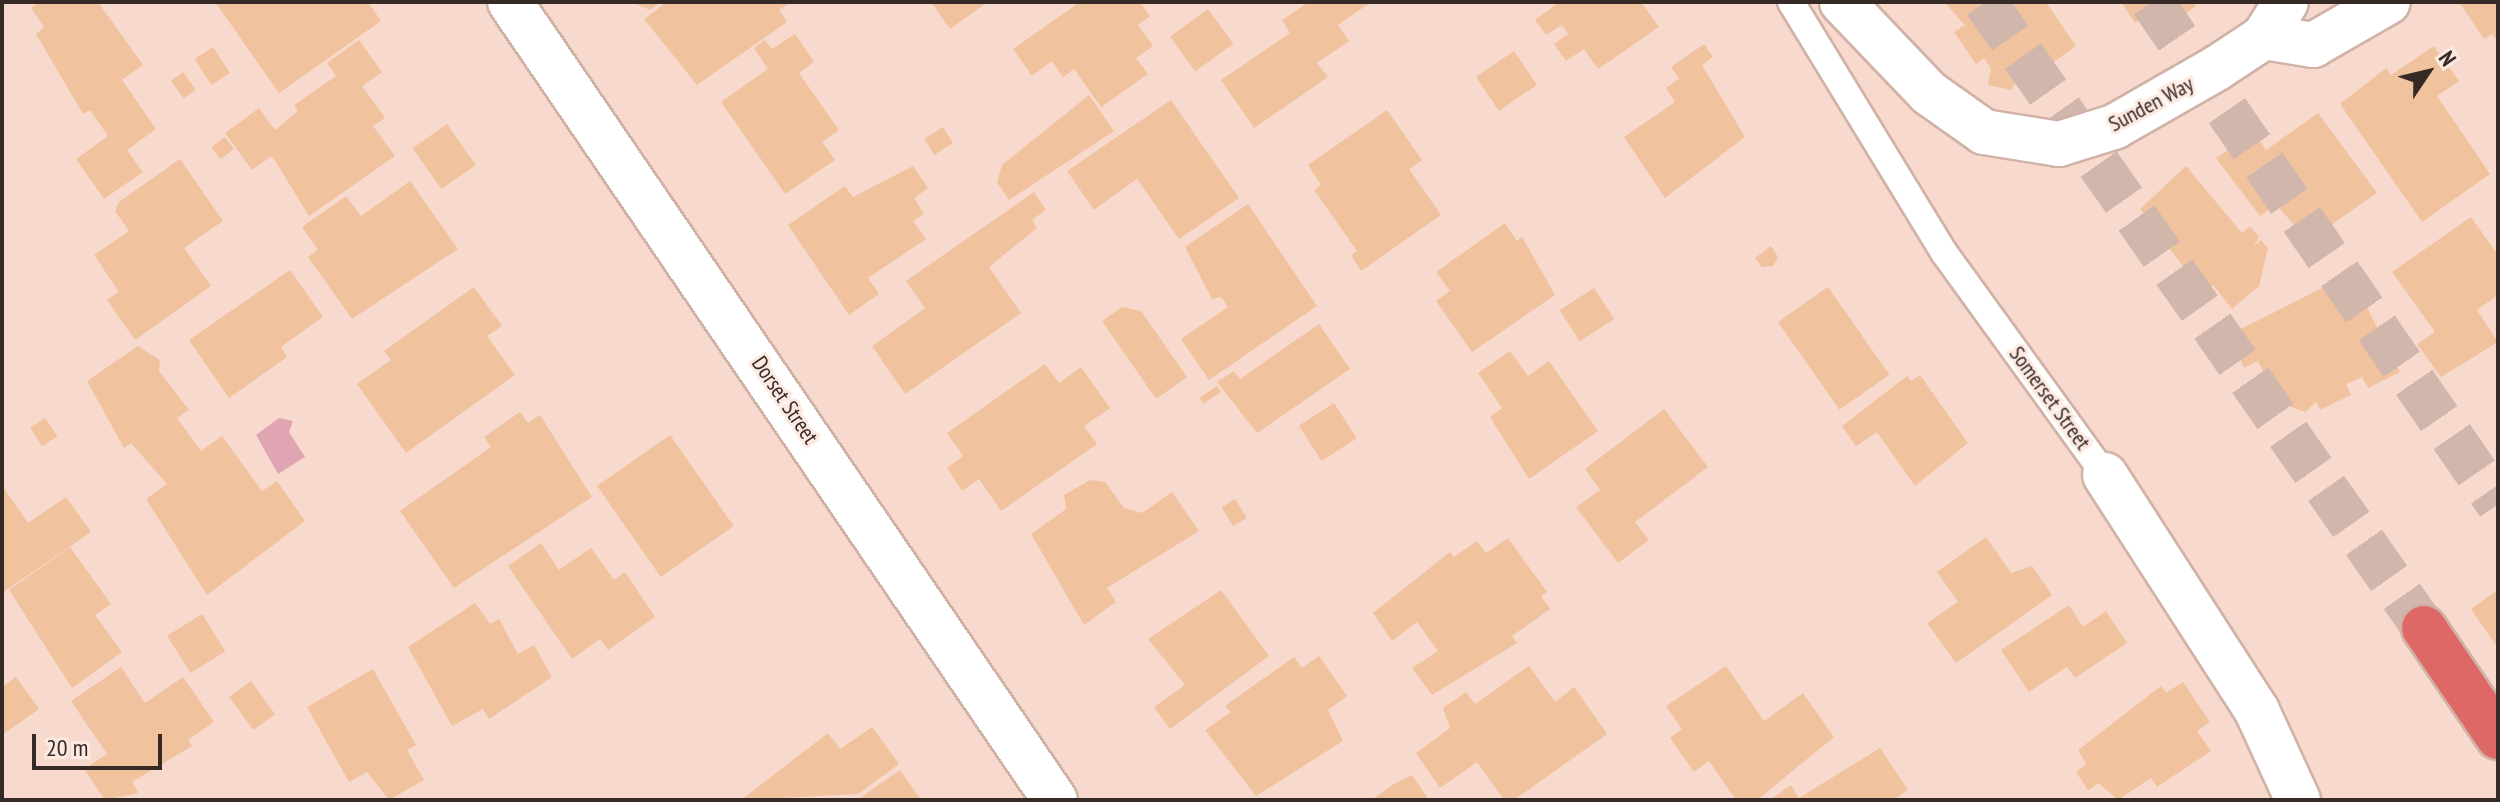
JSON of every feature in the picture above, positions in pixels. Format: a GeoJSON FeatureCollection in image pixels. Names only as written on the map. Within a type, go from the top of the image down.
{"type":"FeatureCollection","features":[{"type":"Feature","properties":{"kind":"highway"},"geometry":{"type":"LineString","coordinates":[[2424,628],[2498,737]]}},
{"type":"Feature","properties":{"kind":"street","name":"Dorset Street"},"geometry":{"type":"LineString","coordinates":[[510,2],[1055,800]]}},
{"type":"Feature","properties":{"kind":"street","name":"Sunden Way"},"geometry":{"type":"LineString","coordinates":[[1842,2],[1929,93],[1984,132],[2024,143],[2059,144],[2114,127],[2275,20],[2313,45],[2388,2]]}},
{"type":"Feature","properties":{"kind":"street","name":"Somerset Street"},"geometry":{"type":"LineString","coordinates":[[2105,475],[2257,711],[2298,800]]}},
{"type":"Feature","properties":{"kind":"lane","name":"Somerset Street"},"geometry":{"type":"LineString","coordinates":[[1791,2],[1945,254],[2105,475]]}},
{"type":"Feature","properties":{"kind":"shaded area"},"geometry":{"type":"Polygon","coordinates":[[[279,418],[293,421],[289,432],[305,457],[278,474],[256,435],[279,418]]]}},
{"type":"Feature","properties":{"kind":"building"},"geometry":{"type":"Polygon","coordinates":[[[39,2],[98,2],[143,65],[122,80],[156,129],[127,150],[143,172],[104,199],[76,159],[108,136],[90,110],[83,114],[36,34],[44,27],[31,8],[39,2]]]}},
{"type":"Feature","properties":{"kind":"building"},"geometry":{"type":"Polygon","coordinates":[[[215,2],[368,2],[381,21],[279,93],[215,2]]]}},
{"type":"Feature","properties":{"kind":"building"},"geometry":{"type":"Polygon","coordinates":[[[631,2],[661,2],[650,10],[631,2]]]}},
{"type":"Feature","properties":{"kind":"building"},"geometry":{"type":"Polygon","coordinates":[[[667,2],[791,2],[779,10],[787,22],[697,85],[644,19],[667,2]]]}},
{"type":"Feature","properties":{"kind":"building"},"geometry":{"type":"Polygon","coordinates":[[[931,2],[988,2],[950,29],[931,2]]]}},
{"type":"Feature","properties":{"kind":"building"},"geometry":{"type":"Polygon","coordinates":[[[1080,2],[1140,2],[1150,16],[1138,25],[1153,46],[1136,58],[1148,74],[1101,107],[1074,69],[1063,77],[1052,61],[1032,76],[1013,49],[1080,2]]]}},
{"type":"Feature","properties":{"kind":"building"},"geometry":{"type":"Polygon","coordinates":[[[1309,2],[1371,2],[1338,25],[1349,41],[1317,63],[1328,77],[1254,128],[1221,80],[1290,33],[1282,20],[1309,2]]]}},
{"type":"Feature","properties":{"kind":"building"},"geometry":{"type":"Polygon","coordinates":[[[1559,2],[1641,2],[1659,27],[1598,69],[1584,49],[1566,61],[1554,44],[1568,34],[1562,25],[1546,35],[1535,20],[1559,2]]]}},
{"type":"Feature","properties":{"kind":"building"},"geometry":{"type":"Polygon","coordinates":[[[1944,2],[2046,2],[2076,46],[2030,79],[2023,68],[2011,90],[1988,85],[1991,69],[1984,58],[1976,64],[1954,32],[1965,25],[1944,2]]]}},
{"type":"Feature","properties":{"kind":"building"},"geometry":{"type":"Polygon","coordinates":[[[2121,2],[2193,2],[2196,6],[2170,25],[2157,7],[2135,23],[2121,2]]]}},
{"type":"Feature","properties":{"kind":"building"},"geometry":{"type":"Polygon","coordinates":[[[2459,2],[2498,2],[2498,42],[2492,34],[2484,39],[2459,2]]]}},
{"type":"Feature","properties":{"kind":"building"},"geometry":{"type":"Polygon","coordinates":[[[1208,9],[1233,44],[1195,71],[1170,37],[1208,9]]]}},
{"type":"Feature","properties":{"kind":"building"},"geometry":{"type":"Polygon","coordinates":[[[795,34],[814,62],[799,73],[839,130],[822,142],[835,160],[785,194],[721,102],[768,69],[754,48],[765,40],[772,49],[795,34]]]}},
{"type":"Feature","properties":{"kind":"building"},"geometry":{"type":"Polygon","coordinates":[[[359,40],[382,72],[362,86],[385,118],[373,126],[395,156],[309,216],[272,156],[252,170],[225,133],[259,108],[275,130],[298,111],[294,105],[336,76],[327,63],[359,40]]]}},
{"type":"Feature","properties":{"kind":"building"},"geometry":{"type":"Polygon","coordinates":[[[1704,44],[1713,57],[1702,65],[1745,137],[1665,198],[1624,137],[1675,102],[1666,88],[1679,79],[1671,67],[1704,44]]]}},
{"type":"Feature","properties":{"kind":"building"},"geometry":{"type":"Polygon","coordinates":[[[2434,46],[2459,81],[2437,96],[2490,174],[2422,222],[2340,104],[2386,68],[2391,75],[2434,46]]]}},
{"type":"Feature","properties":{"kind":"building"},"geometry":{"type":"Polygon","coordinates":[[[213,47],[230,73],[211,85],[195,59],[213,47]]]}},
{"type":"Feature","properties":{"kind":"building"},"geometry":{"type":"Polygon","coordinates":[[[1514,51],[1537,85],[1499,111],[1476,77],[1514,51]]]}},
{"type":"Feature","properties":{"kind":"building"},"geometry":{"type":"Polygon","coordinates":[[[183,72],[196,90],[184,99],[171,81],[183,72]]]}},
{"type":"Feature","properties":{"kind":"building"},"geometry":{"type":"Polygon","coordinates":[[[1089,95],[1114,131],[1009,200],[997,182],[1002,165],[1089,95]]]}},
{"type":"Feature","properties":{"kind":"building"},"geometry":{"type":"Polygon","coordinates":[[[1171,100],[1239,198],[1179,239],[1137,179],[1094,210],[1067,171],[1171,100]]]}},
{"type":"Feature","properties":{"kind":"building"},"geometry":{"type":"Polygon","coordinates":[[[1387,110],[1422,160],[1409,169],[1441,215],[1361,271],[1351,255],[1357,251],[1314,190],[1321,185],[1308,165],[1387,110]]]}},
{"type":"Feature","properties":{"kind":"building"},"geometry":{"type":"Polygon","coordinates":[[[2318,113],[2377,193],[2308,241],[2276,204],[2260,216],[2216,158],[2254,132],[2266,150],[2318,113]]]}},
{"type":"Feature","properties":{"kind":"building"},"geometry":{"type":"Polygon","coordinates":[[[447,124],[476,165],[441,189],[413,148],[447,124]]]}},
{"type":"Feature","properties":{"kind":"building"},"geometry":{"type":"Polygon","coordinates":[[[943,127],[953,143],[934,155],[924,139],[943,127]]]}},
{"type":"Feature","properties":{"kind":"building"},"geometry":{"type":"Polygon","coordinates":[[[225,137],[234,149],[220,159],[211,147],[225,137]]]}},
{"type":"Feature","properties":{"kind":"building"},"geometry":{"type":"Polygon","coordinates":[[[180,159],[223,221],[184,248],[211,286],[135,340],[107,300],[119,292],[94,255],[129,231],[115,211],[119,202],[180,159]]]}},
{"type":"Feature","properties":{"kind":"building"},"geometry":{"type":"Polygon","coordinates":[[[913,166],[928,188],[914,198],[924,214],[913,221],[926,239],[868,278],[879,294],[849,315],[788,225],[845,186],[853,197],[913,166]]]}},
{"type":"Feature","properties":{"kind":"building"},"geometry":{"type":"Polygon","coordinates":[[[2186,166],[2242,233],[2250,226],[2259,237],[2254,246],[2261,240],[2268,248],[2259,286],[2232,309],[2213,285],[2203,293],[2140,209],[2186,166]]]}},
{"type":"Feature","properties":{"kind":"building"},"geometry":{"type":"Polygon","coordinates":[[[410,181],[458,249],[352,319],[308,257],[318,250],[302,227],[346,196],[361,216],[410,181]]]}},
{"type":"Feature","properties":{"kind":"building"},"geometry":{"type":"Polygon","coordinates":[[[1034,192],[1046,210],[1032,220],[1037,228],[989,267],[1021,313],[905,394],[872,346],[925,308],[906,281],[1034,192]]]}},
{"type":"Feature","properties":{"kind":"building"},"geometry":{"type":"Polygon","coordinates":[[[1248,204],[1317,306],[1209,380],[1181,339],[1228,307],[1221,297],[1212,299],[1185,247],[1248,204]]]}},
{"type":"Feature","properties":{"kind":"building"},"geometry":{"type":"Polygon","coordinates":[[[2471,217],[2498,255],[2498,295],[2477,310],[2498,342],[2441,377],[2417,344],[2435,332],[2392,272],[2471,217]]]}},
{"type":"Feature","properties":{"kind":"building"},"geometry":{"type":"Polygon","coordinates":[[[1505,223],[1517,241],[1522,237],[1555,295],[1472,352],[1436,301],[1450,291],[1436,272],[1505,223]]]}},
{"type":"Feature","properties":{"kind":"building"},"geometry":{"type":"Polygon","coordinates":[[[1771,246],[1778,257],[1773,266],[1762,267],[1755,258],[1771,246]]]}},
{"type":"Feature","properties":{"kind":"building"},"geometry":{"type":"Polygon","coordinates":[[[290,270],[323,317],[281,347],[287,357],[229,398],[189,340],[290,270]]]}},
{"type":"Feature","properties":{"kind":"building"},"geometry":{"type":"Polygon","coordinates":[[[2350,274],[2400,372],[2368,388],[2362,377],[2346,384],[2351,395],[2320,410],[2316,402],[2305,412],[2283,404],[2285,396],[2277,400],[2258,361],[2244,368],[2229,335],[2350,274]]]}},
{"type":"Feature","properties":{"kind":"building"},"geometry":{"type":"Polygon","coordinates":[[[474,287],[502,326],[487,336],[515,375],[406,453],[357,384],[391,360],[384,351],[474,287]]]}},
{"type":"Feature","properties":{"kind":"building"},"geometry":{"type":"Polygon","coordinates":[[[1828,287],[1889,375],[1839,410],[1778,322],[1828,287]]]}},
{"type":"Feature","properties":{"kind":"building"},"geometry":{"type":"Polygon","coordinates":[[[1594,288],[1614,319],[1580,341],[1560,310],[1594,288]]]}},
{"type":"Feature","properties":{"kind":"building"},"geometry":{"type":"Polygon","coordinates":[[[1122,307],[1141,311],[1187,377],[1156,399],[1102,321],[1122,307]]]}},
{"type":"Feature","properties":{"kind":"building"},"geometry":{"type":"Polygon","coordinates":[[[1319,324],[1350,369],[1257,433],[1217,382],[1234,371],[1240,379],[1319,324]]]}},
{"type":"Feature","properties":{"kind":"building"},"geometry":{"type":"Polygon","coordinates":[[[138,346],[160,360],[159,371],[189,410],[177,418],[201,451],[222,436],[262,491],[277,481],[305,521],[207,595],[146,499],[167,484],[131,443],[124,448],[87,381],[138,346]]]}},
{"type":"Feature","properties":{"kind":"building"},"geometry":{"type":"Polygon","coordinates":[[[1510,351],[1528,376],[1549,361],[1598,431],[1529,479],[1490,417],[1502,408],[1478,373],[1510,351]]]}},
{"type":"Feature","properties":{"kind":"building"},"geometry":{"type":"Polygon","coordinates":[[[1045,364],[1059,383],[1081,367],[1110,408],[1084,426],[1097,444],[1001,511],[979,479],[962,491],[947,468],[963,456],[947,433],[1045,364]]]}},
{"type":"Feature","properties":{"kind":"building"},"geometry":{"type":"Polygon","coordinates":[[[1920,375],[1968,443],[1915,486],[1877,432],[1856,446],[1842,426],[1907,376],[1911,381],[1920,375]]]}},
{"type":"Feature","properties":{"kind":"building"},"geometry":{"type":"Polygon","coordinates":[[[1217,386],[1221,392],[1204,404],[1200,398],[1217,386]]]}},
{"type":"Feature","properties":{"kind":"building"},"geometry":{"type":"Polygon","coordinates":[[[1334,403],[1357,438],[1322,461],[1299,426],[1334,403]]]}},
{"type":"Feature","properties":{"kind":"building"},"geometry":{"type":"Polygon","coordinates":[[[1664,409],[1708,467],[1635,522],[1649,540],[1618,563],[1576,507],[1600,490],[1585,469],[1664,409]]]}},
{"type":"Feature","properties":{"kind":"building"},"geometry":{"type":"Polygon","coordinates":[[[520,412],[528,423],[540,415],[592,497],[454,588],[400,511],[491,447],[484,437],[520,412]]]}},
{"type":"Feature","properties":{"kind":"building"},"geometry":{"type":"Polygon","coordinates":[[[45,418],[57,436],[42,446],[30,428],[45,418]]]}},
{"type":"Feature","properties":{"kind":"building"},"geometry":{"type":"Polygon","coordinates":[[[670,435],[734,526],[661,577],[597,486],[670,435]]]}},
{"type":"Feature","properties":{"kind":"building"},"geometry":{"type":"Polygon","coordinates":[[[2,465],[3,487],[28,523],[66,497],[91,532],[2,593],[2,465]]]}},
{"type":"Feature","properties":{"kind":"building"},"geometry":{"type":"Polygon","coordinates":[[[1090,480],[1105,482],[1124,508],[1142,513],[1172,492],[1199,531],[1107,588],[1116,602],[1084,625],[1031,534],[1066,509],[1064,495],[1090,480]]]}},
{"type":"Feature","properties":{"kind":"building"},"geometry":{"type":"Polygon","coordinates":[[[1235,499],[1247,518],[1233,526],[1221,507],[1235,499]]]}},
{"type":"Feature","properties":{"kind":"building"},"geometry":{"type":"Polygon","coordinates":[[[1986,537],[2011,573],[2032,566],[2052,595],[1956,663],[1927,623],[1958,602],[1937,572],[1986,537]]]}},
{"type":"Feature","properties":{"kind":"building"},"geometry":{"type":"Polygon","coordinates":[[[1508,538],[1547,592],[1541,596],[1550,609],[1512,636],[1517,643],[1432,695],[1412,668],[1438,651],[1417,622],[1392,641],[1373,613],[1450,552],[1454,557],[1477,541],[1486,553],[1508,538]]]}},
{"type":"Feature","properties":{"kind":"building"},"geometry":{"type":"Polygon","coordinates":[[[541,543],[559,570],[591,548],[614,580],[625,572],[655,617],[608,650],[600,639],[572,659],[508,566],[541,543]]]}},
{"type":"Feature","properties":{"kind":"building"},"geometry":{"type":"Polygon","coordinates":[[[70,547],[111,604],[95,615],[122,652],[72,688],[9,590],[70,547]]]}},
{"type":"Feature","properties":{"kind":"building"},"geometry":{"type":"Polygon","coordinates":[[[1221,590],[1269,656],[1170,729],[1154,707],[1185,685],[1148,639],[1221,590]]]}},
{"type":"Feature","properties":{"kind":"building"},"geometry":{"type":"Polygon","coordinates":[[[2498,590],[2498,648],[2471,609],[2498,590]]]}},
{"type":"Feature","properties":{"kind":"building"},"geometry":{"type":"Polygon","coordinates":[[[475,603],[490,624],[499,619],[518,654],[534,645],[552,677],[489,719],[483,709],[452,726],[408,647],[475,603]]]}},
{"type":"Feature","properties":{"kind":"building"},"geometry":{"type":"Polygon","coordinates":[[[2069,605],[2083,627],[2106,611],[2127,643],[2075,678],[2067,667],[2029,692],[2001,650],[2069,605]]]}},
{"type":"Feature","properties":{"kind":"building"},"geometry":{"type":"Polygon","coordinates":[[[202,614],[225,651],[191,673],[167,636],[202,614]]]}},
{"type":"Feature","properties":{"kind":"building"},"geometry":{"type":"Polygon","coordinates":[[[1319,656],[1347,696],[1328,710],[1343,741],[1256,796],[1205,730],[1231,712],[1225,706],[1294,657],[1302,668],[1319,656]]]}},
{"type":"Feature","properties":{"kind":"building"},"geometry":{"type":"Polygon","coordinates":[[[1529,666],[1555,702],[1574,687],[1607,734],[1514,800],[1504,800],[1477,762],[1440,788],[1416,753],[1450,728],[1443,708],[1466,692],[1475,704],[1529,666]]]}},
{"type":"Feature","properties":{"kind":"building"},"geometry":{"type":"Polygon","coordinates":[[[1726,666],[1764,721],[1803,693],[1834,737],[1757,800],[1736,800],[1709,761],[1694,772],[1670,738],[1682,729],[1666,706],[1726,666]]]}},
{"type":"Feature","properties":{"kind":"building"},"geometry":{"type":"Polygon","coordinates":[[[121,667],[145,703],[183,677],[214,722],[188,740],[192,746],[132,782],[139,793],[105,800],[84,769],[107,754],[71,701],[121,667]]]}},
{"type":"Feature","properties":{"kind":"building"},"geometry":{"type":"Polygon","coordinates":[[[373,669],[416,745],[407,750],[424,780],[389,800],[367,772],[349,782],[307,707],[373,669]]]}},
{"type":"Feature","properties":{"kind":"building"},"geometry":{"type":"Polygon","coordinates":[[[16,677],[39,709],[2,735],[2,687],[16,677]]]}},
{"type":"Feature","properties":{"kind":"building"},"geometry":{"type":"Polygon","coordinates":[[[251,681],[275,714],[253,730],[229,697],[251,681]]]}},
{"type":"Feature","properties":{"kind":"building"},"geometry":{"type":"Polygon","coordinates":[[[2183,682],[2210,722],[2197,731],[2211,751],[2157,787],[2151,778],[2118,800],[2099,783],[2088,790],[2076,772],[2086,764],[2078,750],[2161,686],[2166,693],[2183,682]]]}},
{"type":"Feature","properties":{"kind":"building"},"geometry":{"type":"Polygon","coordinates":[[[872,727],[899,764],[858,794],[741,800],[828,733],[840,749],[872,727]]]}},
{"type":"Feature","properties":{"kind":"building"},"geometry":{"type":"Polygon","coordinates":[[[1880,748],[1908,790],[1893,800],[1770,800],[1791,785],[1799,798],[1880,748]]]}},
{"type":"Feature","properties":{"kind":"building"},"geometry":{"type":"Polygon","coordinates":[[[900,770],[921,800],[857,800],[900,770]]]}},
{"type":"Feature","properties":{"kind":"building"},"geometry":{"type":"Polygon","coordinates":[[[1412,775],[1429,800],[1371,800],[1394,784],[1412,775]]]}},
{"type":"Feature","properties":{"kind":"tunnel"},"geometry":{"type":"LineString","coordinates":[[1985,2],[2424,628]]}},
{"type":"Feature","properties":{"kind":"tunnel"},"geometry":{"type":"LineString","coordinates":[[2152,2],[2498,504]]}}]}
